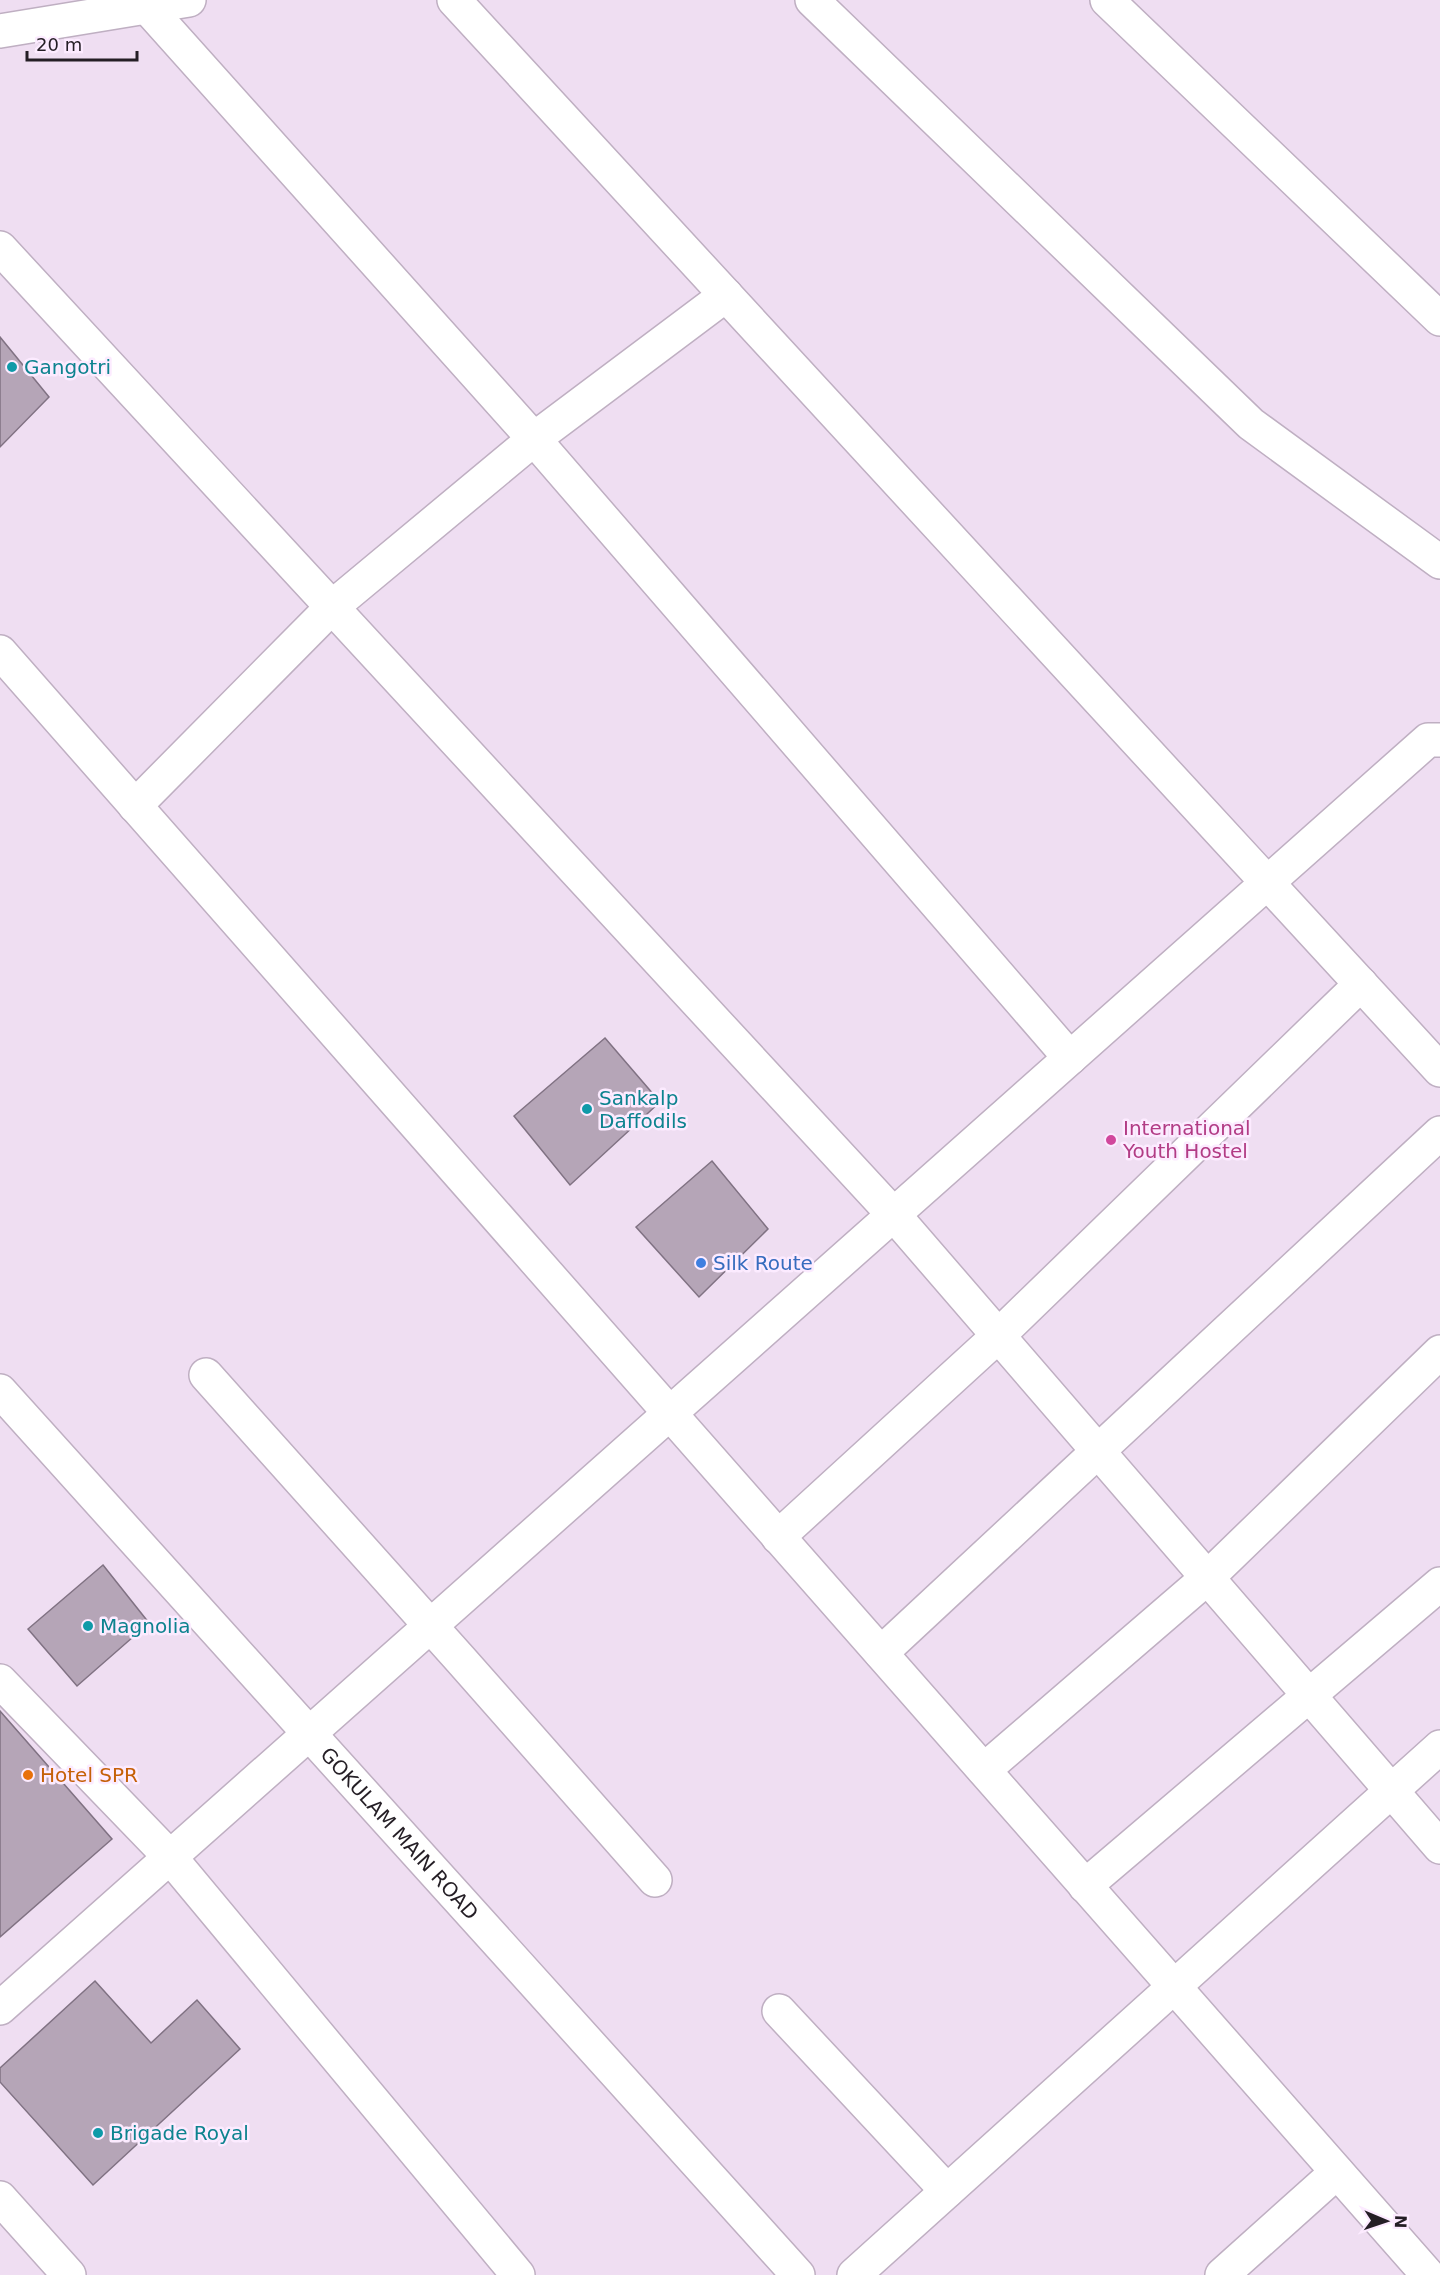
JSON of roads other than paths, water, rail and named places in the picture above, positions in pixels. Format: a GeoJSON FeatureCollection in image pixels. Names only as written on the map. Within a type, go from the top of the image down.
{"type":"FeatureCollection","features":[{"type":"Feature","properties":{"kind":"street"},"geometry":{"type":"LineString","coordinates":[[0,31],[148,3],[189,0]]}},
{"type":"Feature","properties":{"kind":"street"},"geometry":{"type":"LineString","coordinates":[[454,0],[1440,1070]]}},
{"type":"Feature","properties":{"kind":"street"},"geometry":{"type":"LineString","coordinates":[[813,0],[1251,424],[1440,562]]}},
{"type":"Feature","properties":{"kind":"street"},"geometry":{"type":"LineString","coordinates":[[1107,0],[1440,319]]}},
{"type":"Feature","properties":{"kind":"street"},"geometry":{"type":"LineString","coordinates":[[148,3],[534,440],[1070,1058]]}},
{"type":"Feature","properties":{"kind":"street"},"geometry":{"type":"LineString","coordinates":[[0,248],[894,1215],[1440,1847]]}},
{"type":"Feature","properties":{"kind":"street"},"geometry":{"type":"LineString","coordinates":[[135,806],[332,607],[534,440],[726,296]]}},
{"type":"Feature","properties":{"kind":"street"},"geometry":{"type":"LineString","coordinates":[[0,652],[1428,2275]]}},
{"type":"Feature","properties":{"kind":"street"},"geometry":{"type":"LineString","coordinates":[[0,2008],[1428,740],[1440,740]]}},
{"type":"Feature","properties":{"kind":"street"},"geometry":{"type":"LineString","coordinates":[[778,1537],[998,1336],[1362,984]]}},
{"type":"Feature","properties":{"kind":"street"},"geometry":{"type":"LineString","coordinates":[[881,1653],[1440,1133]]}},
{"type":"Feature","properties":{"kind":"street"},"geometry":{"type":"LineString","coordinates":[[984,1770],[1207,1578],[1440,1352]]}},
{"type":"Feature","properties":{"kind":"street"},"geometry":{"type":"LineString","coordinates":[[206,1375],[655,1880]]}},
{"type":"Feature","properties":{"kind":"street","name":"GOKULAM MAIN ROAD"},"geometry":{"type":"LineString","coordinates":[[0,1391],[798,2275]]}},
{"type":"Feature","properties":{"kind":"street"},"geometry":{"type":"LineString","coordinates":[[1086,1886],[1440,1584]]}},
{"type":"Feature","properties":{"kind":"street"},"geometry":{"type":"LineString","coordinates":[[0,1681],[170,1857],[518,2275]]}},
{"type":"Feature","properties":{"kind":"street"},"geometry":{"type":"LineString","coordinates":[[854,2275],[1440,1747]]}},
{"type":"Feature","properties":{"kind":"street"},"geometry":{"type":"LineString","coordinates":[[779,2011],[947,2191]]}},
{"type":"Feature","properties":{"kind":"street"},"geometry":{"type":"LineString","coordinates":[[1221,2275],[1337,2172]]}},
{"type":"Feature","properties":{"kind":"street"},"geometry":{"type":"LineString","coordinates":[[0,2198],[69,2275]]}},
{"type":"Feature","properties":{"kind":"place","name":"Gangotri"},"geometry":{"type":"Point","coordinates":[12,367]}},
{"type":"Feature","properties":{"kind":"place","name":"Sankalp Daffodils"},"geometry":{"type":"Point","coordinates":[587,1109]}},
{"type":"Feature","properties":{"kind":"place","name":"International Youth Hostel"},"geometry":{"type":"Point","coordinates":[1111,1140]}},
{"type":"Feature","properties":{"kind":"place","name":"Silk Route"},"geometry":{"type":"Point","coordinates":[701,1263]}},
{"type":"Feature","properties":{"kind":"place","name":"Magnolia"},"geometry":{"type":"Point","coordinates":[88,1626]}},
{"type":"Feature","properties":{"kind":"place","name":"Hotel SPR"},"geometry":{"type":"Point","coordinates":[28,1775]}},
{"type":"Feature","properties":{"kind":"place","name":"Brigade Royal"},"geometry":{"type":"Point","coordinates":[98,2133]}}]}
